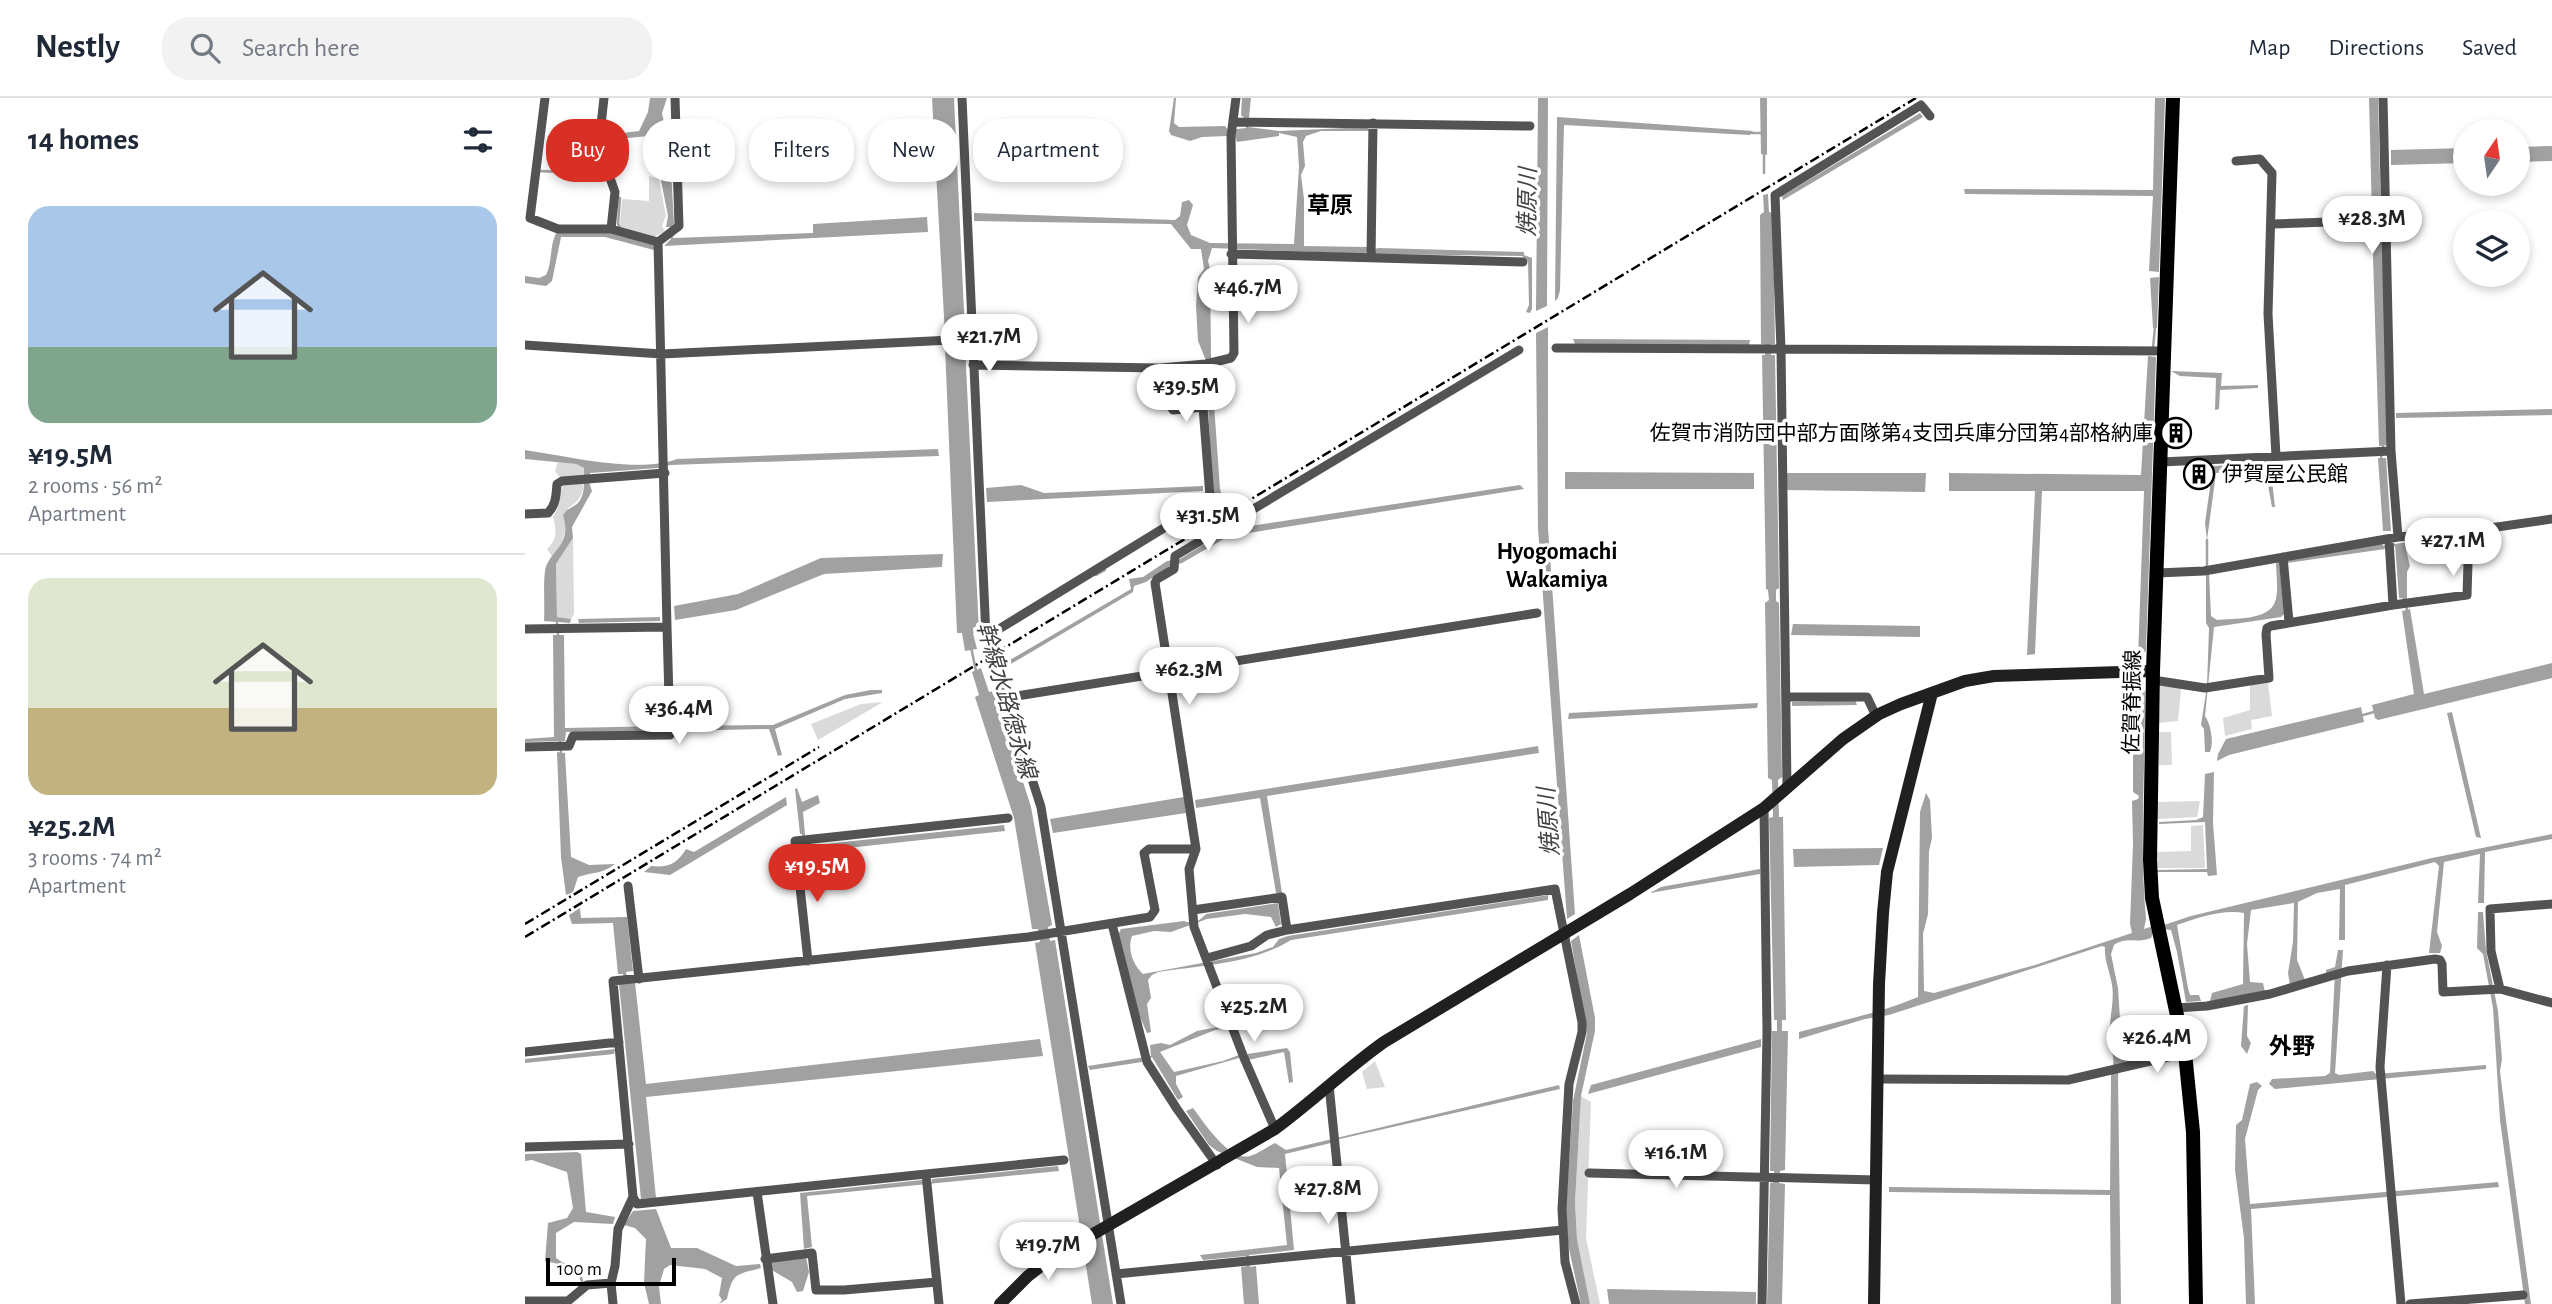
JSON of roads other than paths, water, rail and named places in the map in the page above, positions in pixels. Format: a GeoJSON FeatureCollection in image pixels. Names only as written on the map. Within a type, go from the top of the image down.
{"type":"FeatureCollection","features":[{"type":"Feature","properties":{"kind":"main road","name":"佐賀脊振線"},"geometry":{"type":"LineString","coordinates":[[2173,98],[2162,351],[2157,573],[2147,673],[2150,860],[2152,898],[2185,1053],[2193,1132],[2196,1304]]}},
{"type":"Feature","properties":{"kind":"street"},"geometry":{"type":"LineString","coordinates":[[545,98],[528,218],[558,229],[611,229],[659,246]]}},
{"type":"Feature","properties":{"kind":"street"},"geometry":{"type":"LineString","coordinates":[[604,98],[596,169],[609,175],[615,192],[611,229]]}},
{"type":"Feature","properties":{"kind":"street"},"geometry":{"type":"LineString","coordinates":[[525,747],[569,746],[573,736],[670,735],[659,246],[679,226],[675,98]]}},
{"type":"Feature","properties":{"kind":"street"},"geometry":{"type":"LineString","coordinates":[[962,98],[986,637],[1041,807],[1121,1304]]}},
{"type":"Feature","properties":{"kind":"street"},"geometry":{"type":"LineString","coordinates":[[974,365],[1160,368],[1231,358],[1234,353],[1231,254],[1238,127],[1236,98]]}},
{"type":"Feature","properties":{"kind":"street"},"geometry":{"type":"LineString","coordinates":[[2383,98],[2390,416],[2385,451],[2397,604]]}},
{"type":"Feature","properties":{"kind":"street"},"geometry":{"type":"LineString","coordinates":[[1762,1304],[1767,1032],[1776,799],[1787,697],[1775,195],[1921,105],[1930,116]]}},
{"type":"Feature","properties":{"kind":"street"},"geometry":{"type":"LineString","coordinates":[[1238,127],[1374,123],[1530,126]]}},
{"type":"Feature","properties":{"kind":"street"},"geometry":{"type":"LineString","coordinates":[[1371,252],[1374,123]]}},
{"type":"Feature","properties":{"kind":"street"},"geometry":{"type":"LineString","coordinates":[[2236,161],[2260,159],[2272,173],[2269,314],[2276,456]]}},
{"type":"Feature","properties":{"kind":"street"},"geometry":{"type":"LineString","coordinates":[[2273,224],[2386,220]]}},
{"type":"Feature","properties":{"kind":"street"},"geometry":{"type":"LineString","coordinates":[[1231,254],[1371,252],[1523,262]]}},
{"type":"Feature","properties":{"kind":"street"},"geometry":{"type":"LineString","coordinates":[[525,345],[662,354],[972,339]]}},
{"type":"Feature","properties":{"kind":"street"},"geometry":{"type":"LineString","coordinates":[[1556,348],[2162,351]]}},
{"type":"Feature","properties":{"kind":"street"},"geometry":{"type":"LineString","coordinates":[[1275,1129],[1244,1058],[1194,924],[1189,865],[1196,849],[1155,583],[1175,562],[1175,556],[1519,350]]}},
{"type":"Feature","properties":{"kind":"street"},"geometry":{"type":"LineString","coordinates":[[986,637],[1208,501],[1211,496],[1203,407],[1173,411],[1168,403],[1160,368]]}},
{"type":"Feature","properties":{"kind":"street"},"geometry":{"type":"LineString","coordinates":[[2161,462],[2385,451]]}},
{"type":"Feature","properties":{"kind":"street"},"geometry":{"type":"LineString","coordinates":[[525,514],[548,513],[556,497],[557,484],[562,481],[593,479],[665,467]]}},
{"type":"Feature","properties":{"kind":"street"},"geometry":{"type":"LineString","coordinates":[[2157,573],[2207,571],[2283,561],[2378,542],[2552,519]]}},
{"type":"Feature","properties":{"kind":"street"},"geometry":{"type":"LineString","coordinates":[[1000,1304],[1028,1276],[1079,1241],[1234,1155],[1275,1129],[1384,1042],[1685,860],[1776,799],[1843,738],[1876,716],[1965,681],[1993,676],[2147,673],[2208,688],[2269,678],[2267,628],[2397,604],[2467,595],[2469,531]]}},
{"type":"Feature","properties":{"kind":"street"},"geometry":{"type":"LineString","coordinates":[[2283,561],[2289,622]]}},
{"type":"Feature","properties":{"kind":"street"},"geometry":{"type":"LineString","coordinates":[[1005,698],[1537,613]]}},
{"type":"Feature","properties":{"kind":"street"},"geometry":{"type":"LineString","coordinates":[[525,629],[668,620]]}},
{"type":"Feature","properties":{"kind":"street"},"geometry":{"type":"LineString","coordinates":[[1874,1304],[1878,1014],[1886,888],[1913,801],[1932,710],[1932,693]]}},
{"type":"Feature","properties":{"kind":"street"},"geometry":{"type":"LineString","coordinates":[[1787,697],[1867,697],[1876,716]]}},
{"type":"Feature","properties":{"kind":"street"},"geometry":{"type":"LineString","coordinates":[[809,961],[795,841],[1008,818]]}},
{"type":"Feature","properties":{"kind":"street"},"geometry":{"type":"LineString","coordinates":[[1064,1160],[637,1204],[633,1197],[613,981],[1037,936],[1150,917],[1154,914],[1144,853],[1149,849],[1196,849]]}},
{"type":"Feature","properties":{"kind":"street"},"geometry":{"type":"LineString","coordinates":[[628,886],[630,979]]}},
{"type":"Feature","properties":{"kind":"street"},"geometry":{"type":"LineString","coordinates":[[1208,963],[1251,946],[1267,935],[1287,930],[1555,889],[1582,1032],[1569,1084],[1562,1209],[1565,1262],[1576,1304]]}},
{"type":"Feature","properties":{"kind":"street"},"geometry":{"type":"LineString","coordinates":[[1193,910],[1282,897],[1287,930]]}},
{"type":"Feature","properties":{"kind":"street"},"geometry":{"type":"LineString","coordinates":[[2500,989],[2491,951],[2490,909],[2552,904]]}},
{"type":"Feature","properties":{"kind":"street"},"geometry":{"type":"LineString","coordinates":[[1112,924],[1147,1059],[1177,1109],[1217,1164]]}},
{"type":"Feature","properties":{"kind":"street"},"geometry":{"type":"LineString","coordinates":[[2176,1008],[2207,1006],[2270,994],[2348,971],[2440,960],[2443,992],[2500,989],[2552,1003]]}},
{"type":"Feature","properties":{"kind":"street"},"geometry":{"type":"LineString","coordinates":[[2387,965],[2381,1077],[2401,1304]]}},
{"type":"Feature","properties":{"kind":"street"},"geometry":{"type":"LineString","coordinates":[[525,1052],[619,1042]]}},
{"type":"Feature","properties":{"kind":"street"},"geometry":{"type":"LineString","coordinates":[[1878,1079],[2067,1080],[2185,1053]]}},
{"type":"Feature","properties":{"kind":"street"},"geometry":{"type":"LineString","coordinates":[[1329,1085],[1351,1304]]}},
{"type":"Feature","properties":{"kind":"street"},"geometry":{"type":"LineString","coordinates":[[525,1147],[629,1144]]}},
{"type":"Feature","properties":{"kind":"street"},"geometry":{"type":"LineString","coordinates":[[1589,1172],[1876,1180]]}},
{"type":"Feature","properties":{"kind":"street"},"geometry":{"type":"LineString","coordinates":[[926,1175],[939,1304]]}},
{"type":"Feature","properties":{"kind":"street"},"geometry":{"type":"LineString","coordinates":[[757,1192],[772,1304]]}},
{"type":"Feature","properties":{"kind":"street"},"geometry":{"type":"LineString","coordinates":[[613,1304],[611,1283],[618,1229],[633,1197]]}},
{"type":"Feature","properties":{"kind":"street"},"geometry":{"type":"LineString","coordinates":[[1116,1274],[1563,1230]]}},
{"type":"Feature","properties":{"kind":"street"},"geometry":{"type":"LineString","coordinates":[[765,1263],[812,1253],[816,1290],[937,1282]]}},
{"type":"Feature","properties":{"kind":"street"},"geometry":{"type":"LineString","coordinates":[[525,1301],[569,1301],[584,1287],[611,1283]]}},
{"type":"Feature","properties":{"kind":"street"},"geometry":{"type":"LineString","coordinates":[[2410,1304],[2523,1295]]}},
{"type":"Feature","properties":{"kind":"waterway"},"geometry":{"type":"LineString","coordinates":[[1752,133],[1761,133]]}},
{"type":"Feature","properties":{"kind":"waterway"},"geometry":{"type":"LineString","coordinates":[[1764,154],[1764,173]]}},
{"type":"Feature","properties":{"kind":"waterway"},"geometry":{"type":"LineString","coordinates":[[539,171],[546,171]]}},
{"type":"Feature","properties":{"kind":"waterway"},"geometry":{"type":"LineString","coordinates":[[620,198],[618,224],[621,229]]}},
{"type":"Feature","properties":{"kind":"waterway"},"geometry":{"type":"LineString","coordinates":[[2153,348],[2155,327]]}},
{"type":"Feature","properties":{"kind":"waterway"},"geometry":{"type":"LineString","coordinates":[[2381,458],[2383,446]]}},
{"type":"Feature","properties":{"kind":"waterway"},"geometry":{"type":"LineString","coordinates":[[2207,540],[2207,568]]}},
{"type":"Feature","properties":{"kind":"waterway"},"geometry":{"type":"LineString","coordinates":[[2383,547],[2395,545]]}},
{"type":"Feature","properties":{"kind":"waterway"},"geometry":{"type":"LineString","coordinates":[[1096,575],[1105,570]]}},
{"type":"Feature","properties":{"kind":"waterway"},"geometry":{"type":"LineString","coordinates":[[2404,598],[2407,610]]}},
{"type":"Feature","properties":{"kind":"waterway"},"geometry":{"type":"LineString","coordinates":[[557,623],[558,635]]}},
{"type":"Feature","properties":{"kind":"waterway","name":"幹線水路徳永線"},"geometry":{"type":"LineString","coordinates":[[971,647],[976,671]]}},
{"type":"Feature","properties":{"kind":"waterway"},"geometry":{"type":"LineString","coordinates":[[2363,715],[2374,712]]}},
{"type":"Feature","properties":{"kind":"waterway"},"geometry":{"type":"LineString","coordinates":[[560,741],[561,752]]}},
{"type":"Feature","properties":{"kind":"waterway"},"geometry":{"type":"LineString","coordinates":[[568,1266],[579,1272],[583,1284]]}},
{"type":"Feature","properties":{"kind":"railway"},"geometry":{"type":"LineString","coordinates":[[525,937],[1916,98]]}},
{"type":"Feature","properties":{"kind":"railway"},"geometry":{"type":"LineString","coordinates":[[525,924],[819,747]]}},
{"type":"Feature","properties":{"kind":"place","name":"佐賀市消防団中部方面隊第4支団兵庫分団第4部格納庫"},"geometry":{"type":"Point","coordinates":[2176,433]}},
{"type":"Feature","properties":{"kind":"place","name":"伊賀屋公民館"},"geometry":{"type":"Point","coordinates":[2199,474]}},
{"type":"Feature","properties":{"kind":"district","name":"草原"},"geometry":{"type":"Point","coordinates":[1330,205]}},
{"type":"Feature","properties":{"kind":"district","name":"Hyogomachi Wakamiya"},"geometry":{"type":"Point","coordinates":[1557,565]}},
{"type":"Feature","properties":{"kind":"district","name":"外野"},"geometry":{"type":"Point","coordinates":[2292,1046]}},
{"type":"Feature","properties":{"kind":"water label","name":"焼原川"},"geometry":{"type":"Point","coordinates":[1527,202]}},
{"type":"Feature","properties":{"kind":"water label","name":"焼原川"},"geometry":{"type":"Point","coordinates":[1548,822]}}]}
